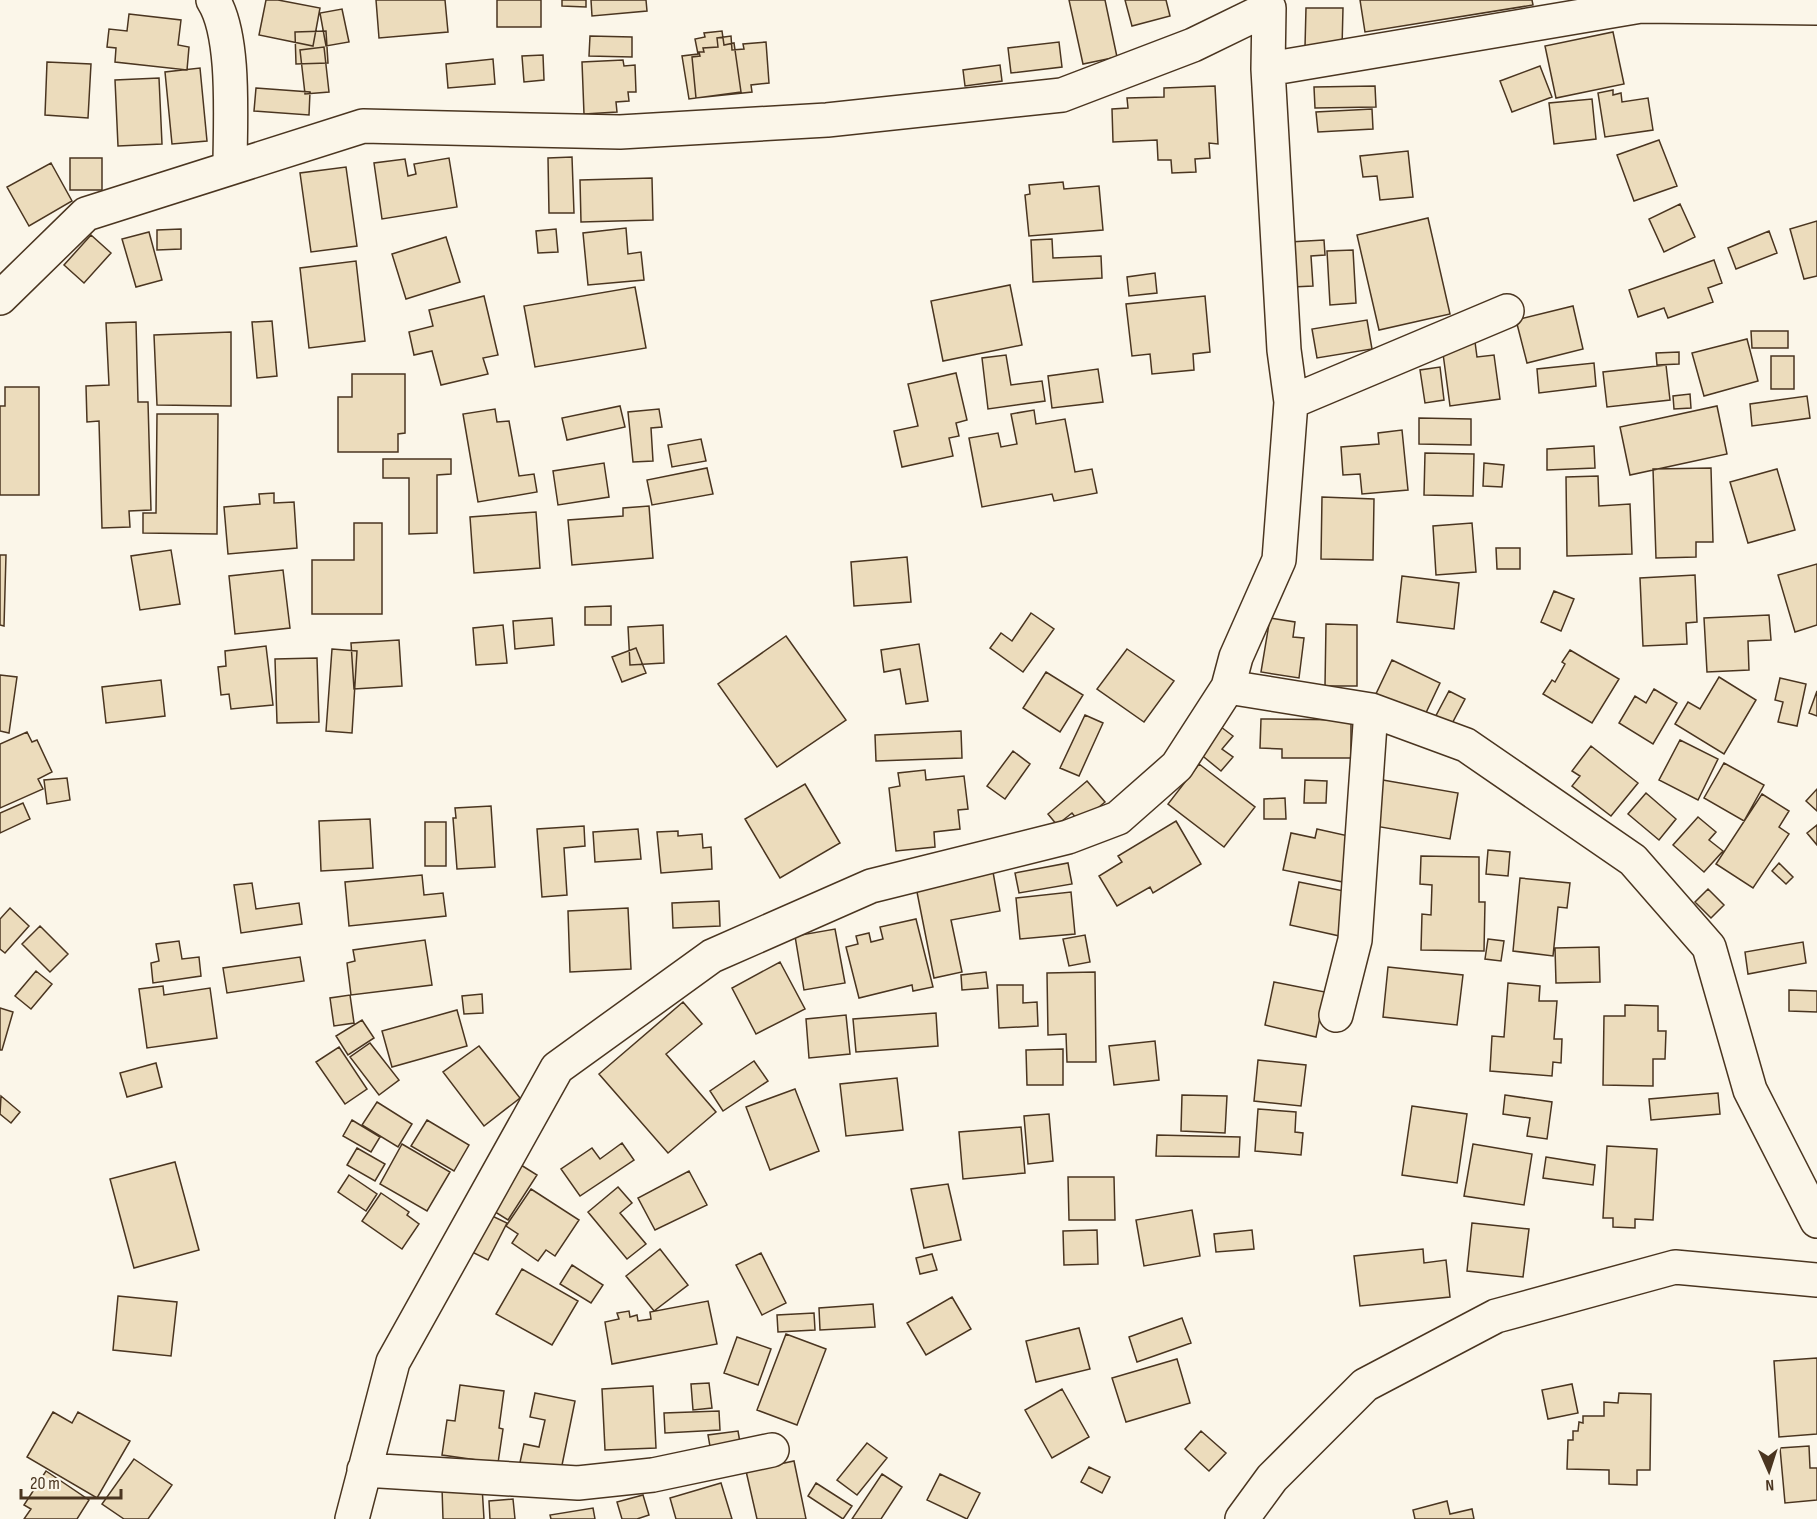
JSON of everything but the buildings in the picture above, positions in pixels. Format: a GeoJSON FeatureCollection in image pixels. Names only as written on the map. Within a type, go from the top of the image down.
{"type":"FeatureCollection","features":[{"type":"Feature","properties":{"kind":"street"},"geometry":{"type":"LineString","coordinates":[[213,0],[226,29],[230,97],[230,168]]}},
{"type":"Feature","properties":{"kind":"street"},"geometry":{"type":"LineString","coordinates":[[0,298],[86,214],[363,126],[620,132],[827,120],[1062,95],[1193,45],[1268,4],[1268,69],[1284,350],[1291,402],[1279,560],[1236,657],[1228,687],[1178,766],[1118,818],[1068,837],[871,886],[712,956],[557,1068],[393,1362],[352,1519]]}},
{"type":"Feature","properties":{"kind":"street"},"geometry":{"type":"LineString","coordinates":[[1268,69],[1641,6],[1817,8]]}},
{"type":"Feature","properties":{"kind":"street"},"geometry":{"type":"LineString","coordinates":[[1291,402],[1507,311]]}},
{"type":"Feature","properties":{"kind":"street"},"geometry":{"type":"LineString","coordinates":[[1228,687],[1371,710],[1466,745],[1633,860],[1709,948],[1750,1090],[1817,1221]]}},
{"type":"Feature","properties":{"kind":"street"},"geometry":{"type":"LineString","coordinates":[[1336,1015],[1354,940],[1371,710]]}},
{"type":"Feature","properties":{"kind":"street"},"geometry":{"type":"LineString","coordinates":[[1242,1519],[1272,1478],[1365,1384],[1496,1316],[1675,1267],[1817,1280]]}},
{"type":"Feature","properties":{"kind":"street"},"geometry":{"type":"LineString","coordinates":[[364,1470],[578,1483],[653,1475],[772,1450]]}}]}
